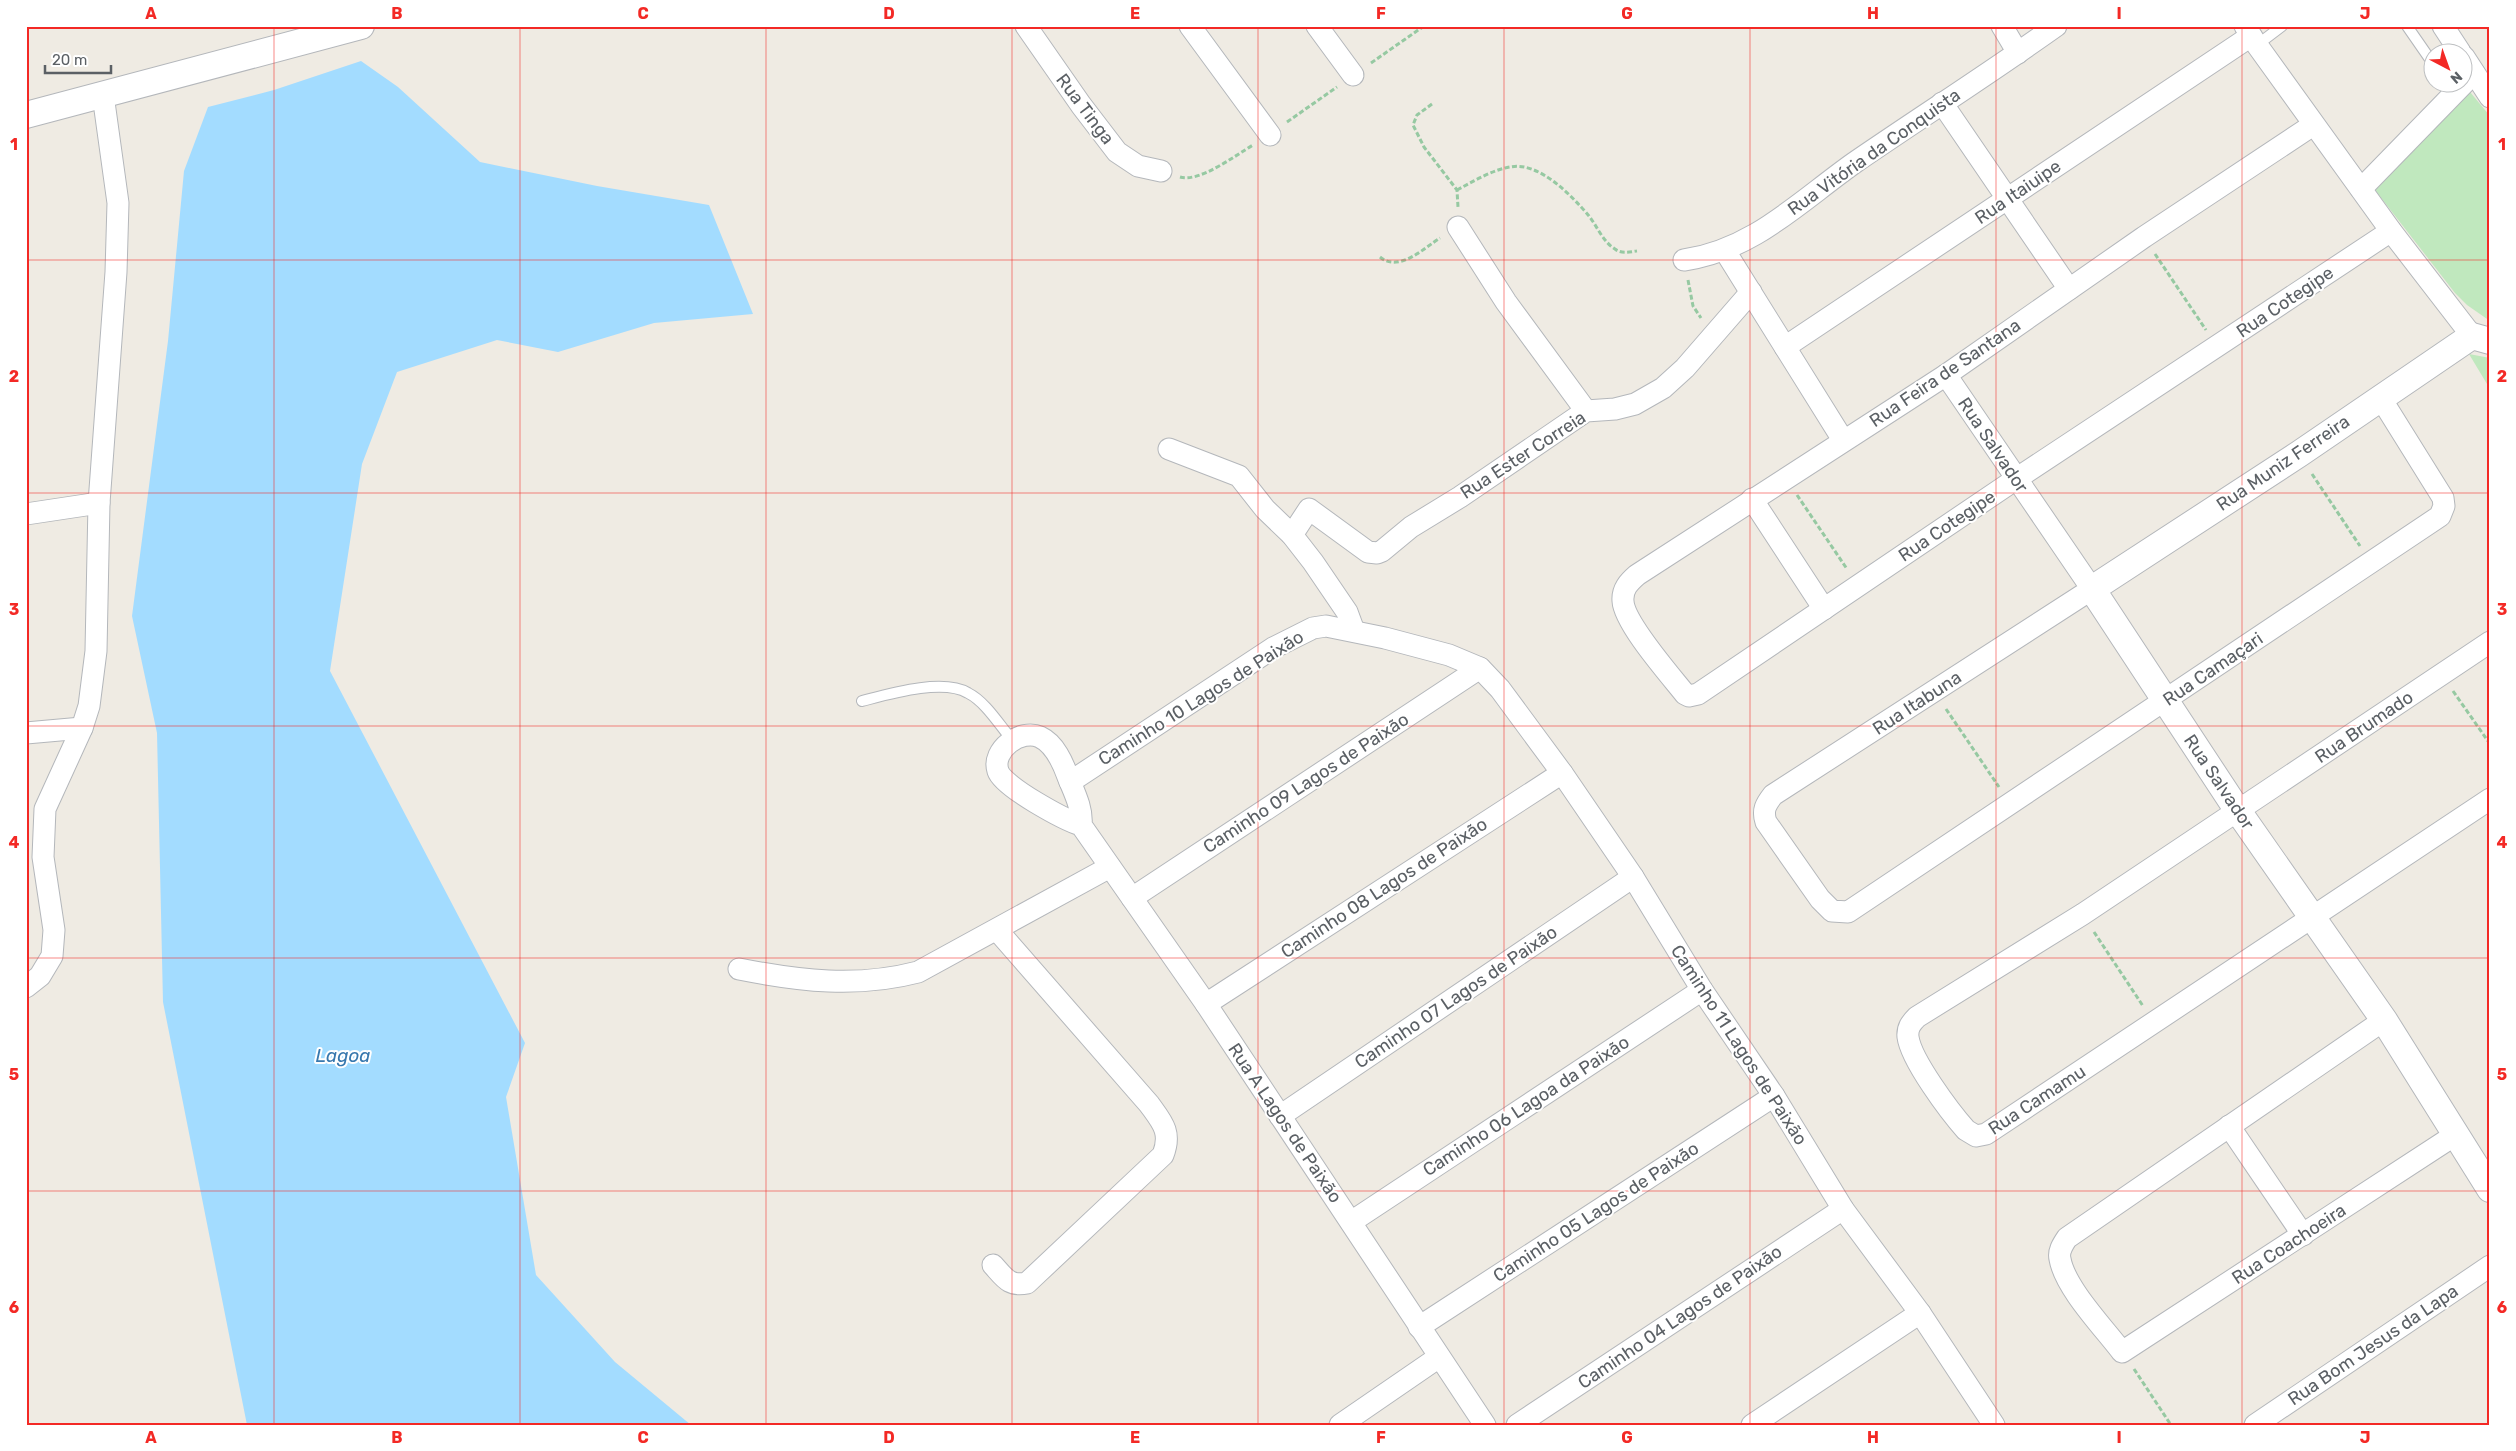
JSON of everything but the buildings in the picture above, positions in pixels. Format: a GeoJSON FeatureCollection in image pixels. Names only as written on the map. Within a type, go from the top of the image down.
{"type":"FeatureCollection","features":[{"type":"Feature","properties":{"kind":"street"},"geometry":{"type":"LineString","coordinates":[[26,115],[361,26]]}},
{"type":"Feature","properties":{"kind":"street","name":"Rua Tinga"},"geometry":{"type":"LineString","coordinates":[[1026,26],[1081,105],[1117,152],[1138,166],[1161,171]]}},
{"type":"Feature","properties":{"kind":"street"},"geometry":{"type":"LineString","coordinates":[[1190,26],[1270,135]]}},
{"type":"Feature","properties":{"kind":"street"},"geometry":{"type":"LineString","coordinates":[[1317,26],[1353,75]]}},
{"type":"Feature","properties":{"kind":"street"},"geometry":{"type":"LineString","coordinates":[[2002,26],[2018,53]]}},
{"type":"Feature","properties":{"kind":"street","name":"Rua Vitória da Conquista"},"geometry":{"type":"LineString","coordinates":[[1684,260],[1725,251],[1770,226],[1853,165],[2056,26]]}},
{"type":"Feature","properties":{"kind":"street"},"geometry":{"type":"LineString","coordinates":[[2443,26],[2453,42]]}},
{"type":"Feature","properties":{"kind":"street","name":"Rua Muniz Ferreira"},"geometry":{"type":"LineString","coordinates":[[2092,589],[2299,454],[2380,397],[2481,338],[2391,231],[2313,125],[2251,36]]}},
{"type":"Feature","properties":{"kind":"street","name":"Rua Itaiuipe"},"geometry":{"type":"LineString","coordinates":[[1785,347],[2251,36]]}},
{"type":"Feature","properties":{"kind":"street"},"geometry":{"type":"LineString","coordinates":[[2474,73],[2490,98]]}},
{"type":"Feature","properties":{"kind":"street"},"geometry":{"type":"LineString","coordinates":[[2361,189],[2445,92]]}},
{"type":"Feature","properties":{"kind":"street"},"geometry":{"type":"LineString","coordinates":[[26,987],[40,976],[52,956],[54,930],[44,857],[44,809],[82,728],[89,706],[96,651],[99,504],[116,272],[118,204],[103,95]]}},
{"type":"Feature","properties":{"kind":"street"},"geometry":{"type":"LineString","coordinates":[[1942,103],[2069,289]]}},
{"type":"Feature","properties":{"kind":"street","name":"Rua Feira de Santana"},"geometry":{"type":"LineString","coordinates":[[1643,640],[1622,602],[1624,590],[1637,574],[1946,375],[2144,237],[2313,125]]}},
{"type":"Feature","properties":{"kind":"street"},"geometry":{"type":"LineString","coordinates":[[1458,227],[1506,302],[1586,411]]}},
{"type":"Feature","properties":{"kind":"street","name":"Rua Cotegipe"},"geometry":{"type":"LineString","coordinates":[[1643,640],[1685,694],[1693,696],[2016,479],[2391,231]]}},
{"type":"Feature","properties":{"kind":"street"},"geometry":{"type":"LineString","coordinates":[[1725,251],[1844,440]]}},
{"type":"Feature","properties":{"kind":"street","name":"Rua Ester Correia"},"geometry":{"type":"LineString","coordinates":[[1292,535],[1309,509],[1368,552],[1377,553],[1411,527],[1460,497],[1586,411],[1615,409],[1636,404],[1649,398],[1676,378],[1751,292]]}},
{"type":"Feature","properties":{"kind":"street","name":"Rua Salvador"},"geometry":{"type":"LineString","coordinates":[[1946,375],[2092,589],[2238,811],[2310,917],[2384,1020],[2490,1189]]}},
{"type":"Feature","properties":{"kind":"street","name":"Rua Camaçari"},"geometry":{"type":"LineString","coordinates":[[1770,829],[1820,899],[1832,911],[1848,912],[2436,519],[2442,512],[2445,502],[2380,397]]}},
{"type":"Feature","properties":{"kind":"street"},"geometry":{"type":"LineString","coordinates":[[1170,449],[1234,472],[1265,509],[1292,535],[1347,612],[1354,631]]}},
{"type":"Feature","properties":{"kind":"street"},"geometry":{"type":"LineString","coordinates":[[1752,499],[1824,609]]}},
{"type":"Feature","properties":{"kind":"street"},"geometry":{"type":"LineString","coordinates":[[26,514],[99,504]]}},
{"type":"Feature","properties":{"kind":"street","name":"Rua Itabuna"},"geometry":{"type":"LineString","coordinates":[[1770,829],[1764,814],[1765,806],[1773,795],[2092,589]]}},
{"type":"Feature","properties":{"kind":"street","name":"Caminho 10 Lagos de Paixão"},"geometry":{"type":"LineString","coordinates":[[1070,782],[1290,638],[1313,628],[1326,626],[1354,631],[1449,655],[1480,668]]}},
{"type":"Feature","properties":{"kind":"street","name":"Rua Brumado"},"geometry":{"type":"LineString","coordinates":[[2238,811],[2442,676],[2490,642]]}},
{"type":"Feature","properties":{"kind":"street","name":"Caminho 11 Lagos de Paixão"},"geometry":{"type":"LineString","coordinates":[[1480,668],[1500,689],[1562,773],[1632,877],[1702,990],[1774,1096],[1843,1209],[1920,1314],[1992,1424]]}},
{"type":"Feature","properties":{"kind":"street","name":"Caminho 09 Lagos de Paixão"},"geometry":{"type":"LineString","coordinates":[[1132,898],[1480,668]]}},
{"type":"Feature","properties":{"kind":"street"},"geometry":{"type":"LineString","coordinates":[[26,733],[82,728]]}},
{"type":"Feature","properties":{"kind":"street","name":"Rua A Lagos de Paixão"},"geometry":{"type":"LineString","coordinates":[[1081,825],[1079,808],[1070,782],[1057,754],[1050,744],[1040,737],[1028,735],[1013,741],[1001,751],[997,761],[1001,777],[1019,791],[1081,825],[1206,1004],[1484,1425]]}},
{"type":"Feature","properties":{"kind":"street","name":"Caminho 08 Lagos de Paixão"},"geometry":{"type":"LineString","coordinates":[[1206,1004],[1562,773]]}},
{"type":"Feature","properties":{"kind":"street"},"geometry":{"type":"LineString","coordinates":[[2310,917],[2490,799]]}},
{"type":"Feature","properties":{"kind":"street"},"geometry":{"type":"LineString","coordinates":[[26,821],[44,809]]}},
{"type":"Feature","properties":{"kind":"street","name":"Rua Camamu"},"geometry":{"type":"LineString","coordinates":[[2238,811],[2082,914],[1917,1017],[1908,1028],[1908,1039],[1918,1061],[1966,1130],[1976,1136],[1986,1134],[2310,917]]}},
{"type":"Feature","properties":{"kind":"street"},"geometry":{"type":"LineString","coordinates":[[740,969],[778,976],[842,982],[886,980],[918,972],[1110,867]]}},
{"type":"Feature","properties":{"kind":"street","name":"Caminho 07 Lagos de Paixão"},"geometry":{"type":"LineString","coordinates":[[1280,1116],[1632,877]]}},
{"type":"Feature","properties":{"kind":"street"},"geometry":{"type":"LineString","coordinates":[[993,1265],[1009,1283],[1017,1285],[1027,1283],[1163,1155],[1168,1143],[1162,1122],[1149,1104],[997,930]]}},
{"type":"Feature","properties":{"kind":"street","name":"Caminho 06 Lagoa da Paixão"},"geometry":{"type":"LineString","coordinates":[[1350,1222],[1702,990]]}},
{"type":"Feature","properties":{"kind":"street"},"geometry":{"type":"LineString","coordinates":[[2122,1352],[2078,1296],[2063,1269],[2060,1258],[2061,1247],[2067,1238],[2384,1020]]}},
{"type":"Feature","properties":{"kind":"street","name":"Caminho 05 Lagos de Paixão"},"geometry":{"type":"LineString","coordinates":[[1419,1327],[1774,1096]]}},
{"type":"Feature","properties":{"kind":"street"},"geometry":{"type":"LineString","coordinates":[[2229,1126],[2303,1235]]}},
{"type":"Feature","properties":{"kind":"street","name":"Rua Coachoeira"},"geometry":{"type":"LineString","coordinates":[[2122,1352],[2455,1135]]}},
{"type":"Feature","properties":{"kind":"street","name":"Caminho 04 Lagos de Paixão"},"geometry":{"type":"LineString","coordinates":[[1517,1425],[1843,1209]]}},
{"type":"Feature","properties":{"kind":"street","name":"Rua Bom Jesus da Lapa"},"geometry":{"type":"LineString","coordinates":[[2255,1425],[2490,1266]]}},
{"type":"Feature","properties":{"kind":"street"},"geometry":{"type":"LineString","coordinates":[[1752,1425],[1920,1314]]}},
{"type":"Feature","properties":{"kind":"street"},"geometry":{"type":"LineString","coordinates":[[1340,1425],[1439,1357]]}},
{"type":"Feature","properties":{"kind":"lane"},"geometry":{"type":"LineString","coordinates":[[2251,36],[2282,26]]}},
{"type":"Feature","properties":{"kind":"lane"},"geometry":{"type":"LineString","coordinates":[[2408,26],[2424,50]]}},
{"type":"Feature","properties":{"kind":"lane"},"geometry":{"type":"LineString","coordinates":[[862,701],[901,691],[945,688],[967,692],[978,699],[1013,741]]}},
{"type":"Feature","properties":{"kind":"path"},"geometry":{"type":"LineString","coordinates":[[1161,171],[1187,179],[1216,168],[1270,135],[1424,26]]}},
{"type":"Feature","properties":{"kind":"path"},"geometry":{"type":"LineString","coordinates":[[1380,257],[1391,263],[1399,263],[1458,227],[1458,190],[1424,147],[1413,125],[1417,115],[1432,104]]}},
{"type":"Feature","properties":{"kind":"path"},"geometry":{"type":"LineString","coordinates":[[1458,190],[1493,172],[1512,166],[1537,170],[1554,181],[1589,216],[1612,247],[1621,252],[1637,251]]}},
{"type":"Feature","properties":{"kind":"path"},"geometry":{"type":"LineString","coordinates":[[2144,237],[2217,347]]}},
{"type":"Feature","properties":{"kind":"path"},"geometry":{"type":"LineString","coordinates":[[1684,260],[1693,306],[1712,336]]}},
{"type":"Feature","properties":{"kind":"path"},"geometry":{"type":"LineString","coordinates":[[2299,454],[2371,563]]}},
{"type":"Feature","properties":{"kind":"path"},"geometry":{"type":"LineString","coordinates":[[1785,477],[1858,586]]}},
{"type":"Feature","properties":{"kind":"path"},"geometry":{"type":"LineString","coordinates":[[2442,676],[2490,744]]}},
{"type":"Feature","properties":{"kind":"path"},"geometry":{"type":"LineString","coordinates":[[1934,692],[2010,804]]}},
{"type":"Feature","properties":{"kind":"path"},"geometry":{"type":"LineString","coordinates":[[2082,914],[2154,1023]]}},
{"type":"Feature","properties":{"kind":"path"},"geometry":{"type":"LineString","coordinates":[[2122,1352],[2171,1425]]}},
{"type":"Feature","properties":{"kind":"green space"},"geometry":{"type":"Polygon","coordinates":[[[2470,92],[2490,116],[2490,321],[2467,305],[2455,293],[2375,190],[2470,92]]]}},
{"type":"Feature","properties":{"kind":"green space"},"geometry":{"type":"Polygon","coordinates":[[[2469,354],[2490,358],[2490,389],[2469,354]]]}},
{"type":"Feature","properties":{"kind":"water","name":"Lagoa"},"geometry":{"type":"Polygon","coordinates":[[[361,61],[398,87],[480,162],[597,186],[709,205],[753,314],[654,323],[558,352],[497,340],[397,372],[362,464],[330,671],[525,1043],[506,1097],[536,1275],[615,1362],[691,1425],[247,1425],[163,1002],[157,733],[132,616],[168,341],[184,171],[208,107],[274,90],[361,61]]]}}]}
